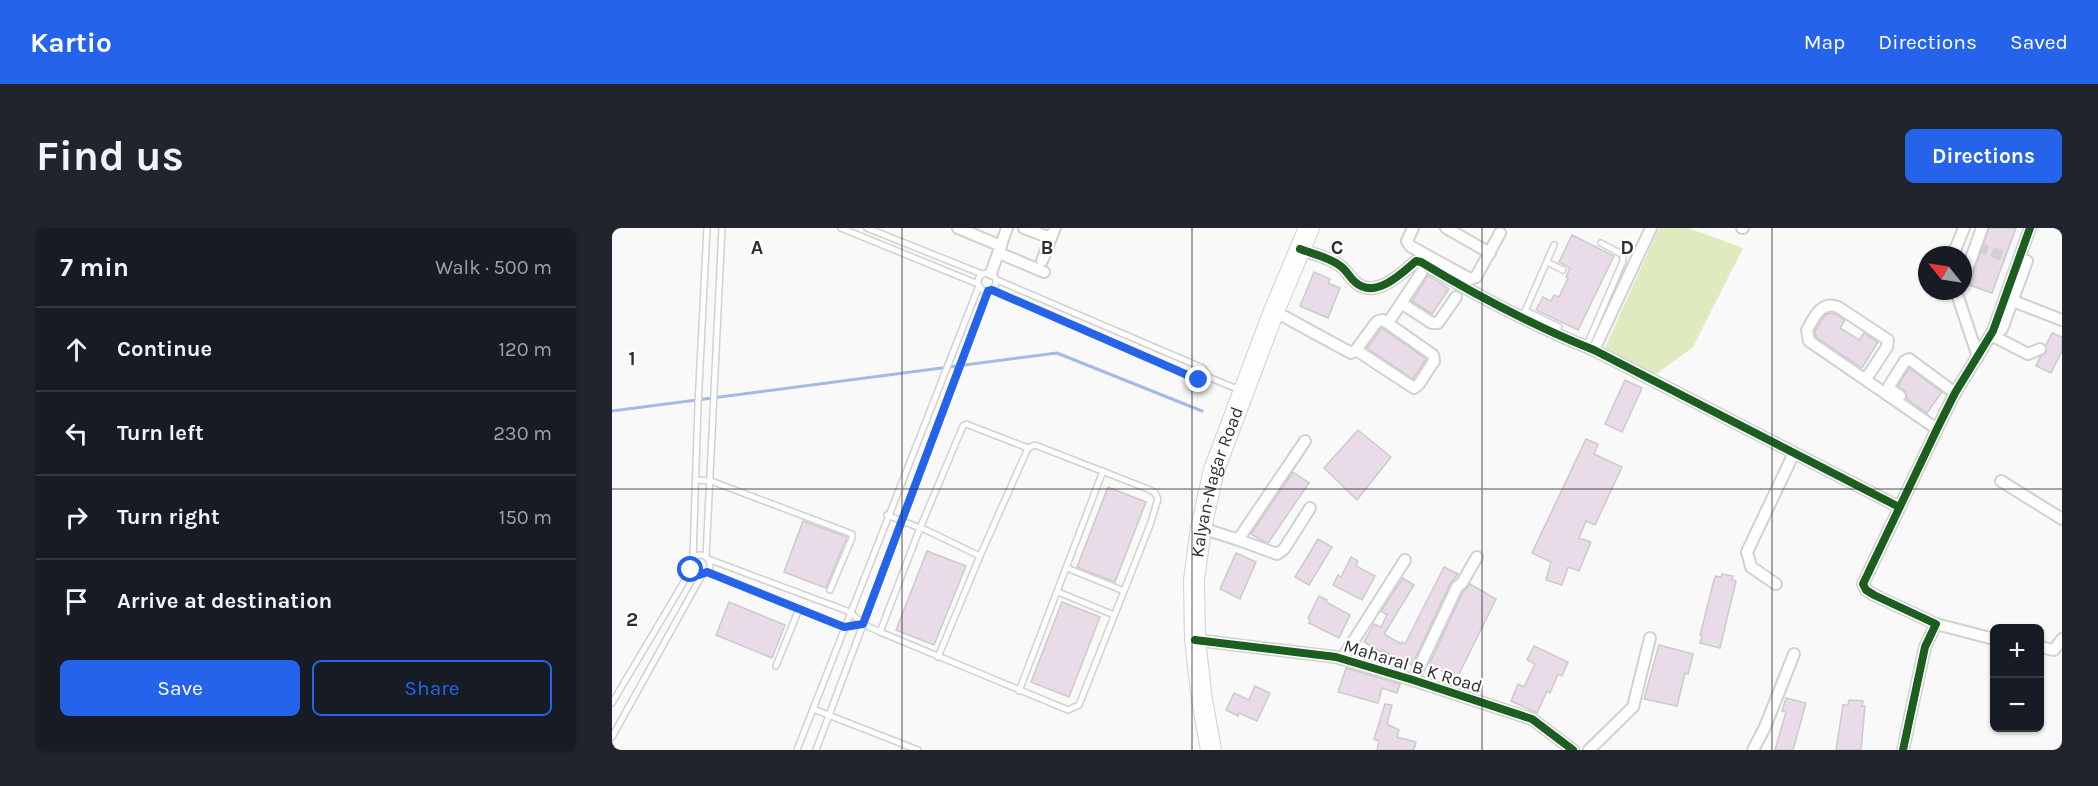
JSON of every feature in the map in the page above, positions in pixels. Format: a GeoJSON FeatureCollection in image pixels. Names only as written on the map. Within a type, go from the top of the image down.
{"type":"FeatureCollection","features":[{"type":"Feature","properties":{"kind":"highway","name":"Kalyan-Nagar Road"},"geometry":{"type":"LineString","coordinates":[[1211,750],[1195,640],[1194,580],[1201,528],[1214,470],[1242,391],[1306,235]]}},
{"type":"Feature","properties":{"kind":"street"},"geometry":{"type":"LineString","coordinates":[[958,228],[1000,249],[1043,266],[1053,232]]}},
{"type":"Feature","properties":{"kind":"street"},"geometry":{"type":"LineString","coordinates":[[990,276],[1007,228]]}},
{"type":"Feature","properties":{"kind":"street"},"geometry":{"type":"LineString","coordinates":[[1024,228],[1044,237],[1053,232]]}},
{"type":"Feature","properties":{"kind":"street"},"geometry":{"type":"LineString","coordinates":[[1413,228],[1407,241],[1410,246],[1470,279],[1476,277],[1500,233]]}},
{"type":"Feature","properties":{"kind":"street"},"geometry":{"type":"LineString","coordinates":[[1590,349],[1651,228]]}},
{"type":"Feature","properties":{"kind":"street"},"geometry":{"type":"LineString","coordinates":[[1972,259],[1982,228]]}},
{"type":"Feature","properties":{"kind":"street"},"geometry":{"type":"LineString","coordinates":[[1990,335],[1997,334],[2002,329],[2013,301],[2030,228]]}},
{"type":"Feature","properties":{"kind":"street"},"geometry":{"type":"LineString","coordinates":[[1451,229],[1490,252]]}},
{"type":"Feature","properties":{"kind":"street"},"geometry":{"type":"LineString","coordinates":[[1955,246],[1959,230]]}},
{"type":"Feature","properties":{"kind":"street"},"geometry":{"type":"LineString","coordinates":[[1306,235],[1348,272],[1356,283],[1369,288],[1380,287],[1402,274],[1416,261],[1421,262],[1478,296],[1524,314],[1899,507]]}},
{"type":"Feature","properties":{"kind":"street"},"geometry":{"type":"LineString","coordinates":[[2006,256],[2022,261]]}},
{"type":"Feature","properties":{"kind":"street"},"geometry":{"type":"LineString","coordinates":[[1990,638],[1936,624],[1874,596],[1866,590],[1863,584],[1938,426],[1990,335],[2022,261]]}},
{"type":"Feature","properties":{"kind":"street"},"geometry":{"type":"LineString","coordinates":[[1388,323],[1421,273]]}},
{"type":"Feature","properties":{"kind":"street"},"geometry":{"type":"LineString","coordinates":[[1401,303],[1432,323],[1438,323],[1456,297]]}},
{"type":"Feature","properties":{"kind":"street"},"geometry":{"type":"LineString","coordinates":[[1959,300],[1978,357]]}},
{"type":"Feature","properties":{"kind":"street"},"geometry":{"type":"LineString","coordinates":[[2013,301],[2062,320]]}},
{"type":"Feature","properties":{"kind":"street"},"geometry":{"type":"LineString","coordinates":[[1866,379],[1887,347],[1888,340],[1838,307],[1830,305],[1819,310],[1807,330],[1809,341],[1866,379],[1938,426]]}},
{"type":"Feature","properties":{"kind":"street"},"geometry":{"type":"LineString","coordinates":[[1274,311],[1351,353],[1356,350],[1378,321],[1383,320],[1434,358],[1416,387],[1411,387],[1356,350]]}},
{"type":"Feature","properties":{"kind":"street"},"geometry":{"type":"LineString","coordinates":[[1990,335],[2028,354],[2040,349]]}},
{"type":"Feature","properties":{"kind":"street"},"geometry":{"type":"LineString","coordinates":[[1938,426],[1890,389],[1891,382],[1905,361],[1909,359],[1955,393]]}},
{"type":"Feature","properties":{"kind":"street"},"geometry":{"type":"LineString","coordinates":[[1236,539],[1240,537],[1305,441]]}},
{"type":"Feature","properties":{"kind":"street"},"geometry":{"type":"LineString","coordinates":[[1776,584],[1751,567],[1747,552],[1794,453]]}},
{"type":"Feature","properties":{"kind":"street"},"geometry":{"type":"LineString","coordinates":[[2001,481],[2062,519]]}},
{"type":"Feature","properties":{"kind":"street"},"geometry":{"type":"LineString","coordinates":[[1201,528],[1277,554],[1284,549],[1310,508]]}},
{"type":"Feature","properties":{"kind":"street"},"geometry":{"type":"LineString","coordinates":[[1413,680],[1453,595],[1477,557]]}},
{"type":"Feature","properties":{"kind":"street"},"geometry":{"type":"LineString","coordinates":[[1342,659],[1405,560]]}},
{"type":"Feature","properties":{"kind":"street"},"geometry":{"type":"LineString","coordinates":[[1903,750],[1924,647],[1936,624]]}},
{"type":"Feature","properties":{"kind":"street"},"geometry":{"type":"LineString","coordinates":[[1589,750],[1634,707],[1650,638]]}},
{"type":"Feature","properties":{"kind":"street"},"geometry":{"type":"LineString","coordinates":[[2044,648],[2054,650],[2062,639]]}},
{"type":"Feature","properties":{"kind":"street","name":"Maharal B K Road"},"geometry":{"type":"LineString","coordinates":[[1195,640],[1342,659],[1532,719],[1573,750]]}},
{"type":"Feature","properties":{"kind":"street"},"geometry":{"type":"LineString","coordinates":[[1753,750],[1765,727],[1794,654]]}},
{"type":"Feature","properties":{"kind":"lane"},"geometry":{"type":"LineString","coordinates":[[612,703],[691,570],[707,228]]}},
{"type":"Feature","properties":{"kind":"lane"},"geometry":{"type":"LineString","coordinates":[[612,738],[710,566],[707,558],[722,228]]}},
{"type":"Feature","properties":{"kind":"lane"},"geometry":{"type":"LineString","coordinates":[[841,228],[1199,380],[1208,377]]}},
{"type":"Feature","properties":{"kind":"lane"},"geometry":{"type":"LineString","coordinates":[[867,228],[990,276],[1203,368],[1208,377],[1242,391]]}},
{"type":"Feature","properties":{"kind":"lane"},"geometry":{"type":"LineString","coordinates":[[1590,349],[1623,261],[1623,255],[1601,243]]}},
{"type":"Feature","properties":{"kind":"lane"},"geometry":{"type":"LineString","coordinates":[[1554,245],[1524,314],[1559,327]]}},
{"type":"Feature","properties":{"kind":"lane"},"geometry":{"type":"LineString","coordinates":[[1547,262],[1563,270]]}},
{"type":"Feature","properties":{"kind":"lane"},"geometry":{"type":"LineString","coordinates":[[797,750],[978,280],[990,276]]}},
{"type":"Feature","properties":{"kind":"lane"},"geometry":{"type":"LineString","coordinates":[[816,750],[957,370],[990,291],[996,286],[990,276]]}},
{"type":"Feature","properties":{"kind":"lane"},"geometry":{"type":"LineString","coordinates":[[880,632],[963,426],[969,424],[1028,448]]}},
{"type":"Feature","properties":{"kind":"lane"},"geometry":{"type":"LineString","coordinates":[[693,557],[700,555],[850,612],[863,624],[880,632],[938,657],[1019,691],[1068,710],[1078,705],[1124,591],[1158,499],[1155,493],[1035,445],[1028,448],[938,657]]}},
{"type":"Feature","properties":{"kind":"lane"},"geometry":{"type":"LineString","coordinates":[[1019,691],[1103,471]]}},
{"type":"Feature","properties":{"kind":"lane"},"geometry":{"type":"LineString","coordinates":[[696,480],[711,481],[852,534],[830,590]]}},
{"type":"Feature","properties":{"kind":"lane"},"geometry":{"type":"LineString","coordinates":[[887,515],[980,556]]}},
{"type":"Feature","properties":{"kind":"lane"},"geometry":{"type":"LineString","coordinates":[[1067,568],[1124,591]]}},
{"type":"Feature","properties":{"kind":"lane"},"geometry":{"type":"LineString","coordinates":[[691,570],[696,574],[704,574],[844,627],[863,624]]}},
{"type":"Feature","properties":{"kind":"lane"},"geometry":{"type":"LineString","coordinates":[[1058,592],[1114,615]]}},
{"type":"Feature","properties":{"kind":"lane"},"geometry":{"type":"LineString","coordinates":[[776,666],[799,609]]}},
{"type":"Feature","properties":{"kind":"lane"},"geometry":{"type":"LineString","coordinates":[[813,709],[918,750]]}},
{"type":"Feature","properties":{"kind":"green space"},"geometry":{"type":"Polygon","coordinates":[[[1659,228],[1688,228],[1743,248],[1693,347],[1651,378],[1604,350],[1659,228]]]}},
{"type":"Feature","properties":{"kind":"building"},"geometry":{"type":"Polygon","coordinates":[[[1989,228],[2016,228],[1992,293],[1972,286],[1972,276],[1989,228]]]}},
{"type":"Feature","properties":{"kind":"building"},"geometry":{"type":"Polygon","coordinates":[[[1572,235],[1614,256],[1578,330],[1536,310],[1543,297],[1551,301],[1554,295],[1559,297],[1570,268],[1559,262],[1572,235]]]}},
{"type":"Feature","properties":{"kind":"building"},"geometry":{"type":"Polygon","coordinates":[[[1314,272],[1330,279],[1328,283],[1340,288],[1328,318],[1300,306],[1314,272]]]}},
{"type":"Feature","properties":{"kind":"building"},"geometry":{"type":"Polygon","coordinates":[[[1428,275],[1449,289],[1432,314],[1412,301],[1428,275]]]}},
{"type":"Feature","properties":{"kind":"building"},"geometry":{"type":"Polygon","coordinates":[[[1829,313],[1845,320],[1840,328],[1859,340],[1864,333],[1878,342],[1862,368],[1816,337],[1815,331],[1824,316],[1829,313]]]}},
{"type":"Feature","properties":{"kind":"building"},"geometry":{"type":"Polygon","coordinates":[[[1382,328],[1426,359],[1413,379],[1367,348],[1382,328]]]}},
{"type":"Feature","properties":{"kind":"building"},"geometry":{"type":"Polygon","coordinates":[[[2052,333],[2062,337],[2062,351],[2051,373],[2036,366],[2040,357],[2046,353],[2046,345],[2052,333]]]}},
{"type":"Feature","properties":{"kind":"building"},"geometry":{"type":"Polygon","coordinates":[[[1909,368],[1942,392],[1927,413],[1907,399],[1906,392],[1898,386],[1909,368]]]}},
{"type":"Feature","properties":{"kind":"building"},"geometry":{"type":"Polygon","coordinates":[[[1625,380],[1642,388],[1622,432],[1605,424],[1625,380]]]}},
{"type":"Feature","properties":{"kind":"building"},"geometry":{"type":"Polygon","coordinates":[[[1358,430],[1391,457],[1357,500],[1324,468],[1358,430]]]}},
{"type":"Feature","properties":{"kind":"building"},"geometry":{"type":"Polygon","coordinates":[[[1586,439],[1598,444],[1594,454],[1622,467],[1595,525],[1586,521],[1579,538],[1591,542],[1579,571],[1568,567],[1562,585],[1546,580],[1551,562],[1532,553],[1586,439]]]}},
{"type":"Feature","properties":{"kind":"building"},"geometry":{"type":"Polygon","coordinates":[[[1293,472],[1309,483],[1268,543],[1251,534],[1293,472]]]}},
{"type":"Feature","properties":{"kind":"building"},"geometry":{"type":"Polygon","coordinates":[[[1108,487],[1146,502],[1115,582],[1077,567],[1108,487]]]}},
{"type":"Feature","properties":{"kind":"building"},"geometry":{"type":"Polygon","coordinates":[[[803,521],[847,537],[826,588],[784,572],[803,521]]]}},
{"type":"Feature","properties":{"kind":"building"},"geometry":{"type":"Polygon","coordinates":[[[1318,539],[1332,547],[1309,585],[1295,577],[1318,539]]]}},
{"type":"Feature","properties":{"kind":"building"},"geometry":{"type":"Polygon","coordinates":[[[927,551],[966,566],[934,645],[896,630],[927,551]]]}},
{"type":"Feature","properties":{"kind":"building"},"geometry":{"type":"Polygon","coordinates":[[[1236,553],[1256,562],[1240,599],[1220,589],[1236,553]]]}},
{"type":"Feature","properties":{"kind":"building"},"geometry":{"type":"Polygon","coordinates":[[[1351,557],[1358,561],[1356,566],[1375,576],[1362,600],[1333,585],[1338,575],[1341,577],[1351,557]]]}},
{"type":"Feature","properties":{"kind":"building"},"geometry":{"type":"Polygon","coordinates":[[[1444,567],[1458,574],[1450,584],[1412,665],[1364,642],[1374,624],[1381,627],[1387,615],[1381,611],[1403,578],[1414,585],[1384,634],[1405,644],[1444,567]]]}},
{"type":"Feature","properties":{"kind":"building"},"geometry":{"type":"Polygon","coordinates":[[[1722,574],[1733,576],[1732,580],[1736,581],[1720,648],[1700,643],[1702,636],[1700,635],[1714,580],[1716,576],[1721,577],[1722,574]]]}},
{"type":"Feature","properties":{"kind":"building"},"geometry":{"type":"Polygon","coordinates":[[[1470,584],[1496,599],[1457,678],[1429,665],[1463,592],[1470,584]]]}},
{"type":"Feature","properties":{"kind":"building"},"geometry":{"type":"Polygon","coordinates":[[[1319,596],[1350,615],[1339,638],[1309,623],[1308,618],[1319,596]]]}},
{"type":"Feature","properties":{"kind":"building"},"geometry":{"type":"Polygon","coordinates":[[[729,602],[785,625],[772,658],[716,635],[729,602]]]}},
{"type":"Feature","properties":{"kind":"building"},"geometry":{"type":"Polygon","coordinates":[[[1062,602],[1100,617],[1069,697],[1031,682],[1062,602]]]}},
{"type":"Feature","properties":{"kind":"building"},"geometry":{"type":"Polygon","coordinates":[[[1659,645],[1693,654],[1688,674],[1685,673],[1677,706],[1644,699],[1659,645]]]}},
{"type":"Feature","properties":{"kind":"building"},"geometry":{"type":"Polygon","coordinates":[[[1534,646],[1568,662],[1562,676],[1558,674],[1550,693],[1547,691],[1537,713],[1511,701],[1518,684],[1524,687],[1535,664],[1527,660],[1534,646]]]}},
{"type":"Feature","properties":{"kind":"building"},"geometry":{"type":"Polygon","coordinates":[[[1346,668],[1400,684],[1397,693],[1382,688],[1378,703],[1338,692],[1346,668]]]}},
{"type":"Feature","properties":{"kind":"building"},"geometry":{"type":"Polygon","coordinates":[[[1255,686],[1270,693],[1257,721],[1226,710],[1234,693],[1249,700],[1255,686]]]}},
{"type":"Feature","properties":{"kind":"building"},"geometry":{"type":"Polygon","coordinates":[[[1786,698],[1806,703],[1793,750],[1775,750],[1786,712],[1782,711],[1786,698]]]}},
{"type":"Feature","properties":{"kind":"building"},"geometry":{"type":"Polygon","coordinates":[[[1849,700],[1863,701],[1862,706],[1865,706],[1861,750],[1836,750],[1843,705],[1848,705],[1849,700]]]}},
{"type":"Feature","properties":{"kind":"building"},"geometry":{"type":"Polygon","coordinates":[[[1385,704],[1392,705],[1387,724],[1399,730],[1397,737],[1416,742],[1414,750],[1377,750],[1379,741],[1374,739],[1385,704]]]}},
{"type":"Feature","properties":{"kind":"waterway"},"geometry":{"type":"LineString","coordinates":[[612,411],[1057,353],[1202,411]]}},
{"type":"Feature","properties":{"kind":"tunnel"},"geometry":{"type":"LineString","coordinates":[[1978,247],[2006,257]]}},
{"type":"Feature","properties":{"kind":"cycle path"},"geometry":{"type":"LineString","coordinates":[[1903,750],[1925,647],[1936,624],[1874,595],[1866,590],[1863,584],[1955,393],[1993,331],[2030,228]]}},
{"type":"Feature","properties":{"kind":"cycle path"},"geometry":{"type":"LineString","coordinates":[[1300,249],[1335,262],[1355,282],[1363,287],[1371,288],[1387,283],[1416,261],[1421,262],[1506,310],[1594,350],[1899,507]]}},
{"type":"Feature","properties":{"kind":"cycle path"},"geometry":{"type":"LineString","coordinates":[[1195,640],[1336,657],[1532,719],[1573,750]]}},
{"type":"Feature","properties":{"kind":"route"},"geometry":{"type":"LineString","coordinates":[[691,570],[699,575],[707,572],[844,627],[863,624],[988,291],[992,290],[1199,380]]}}]}
